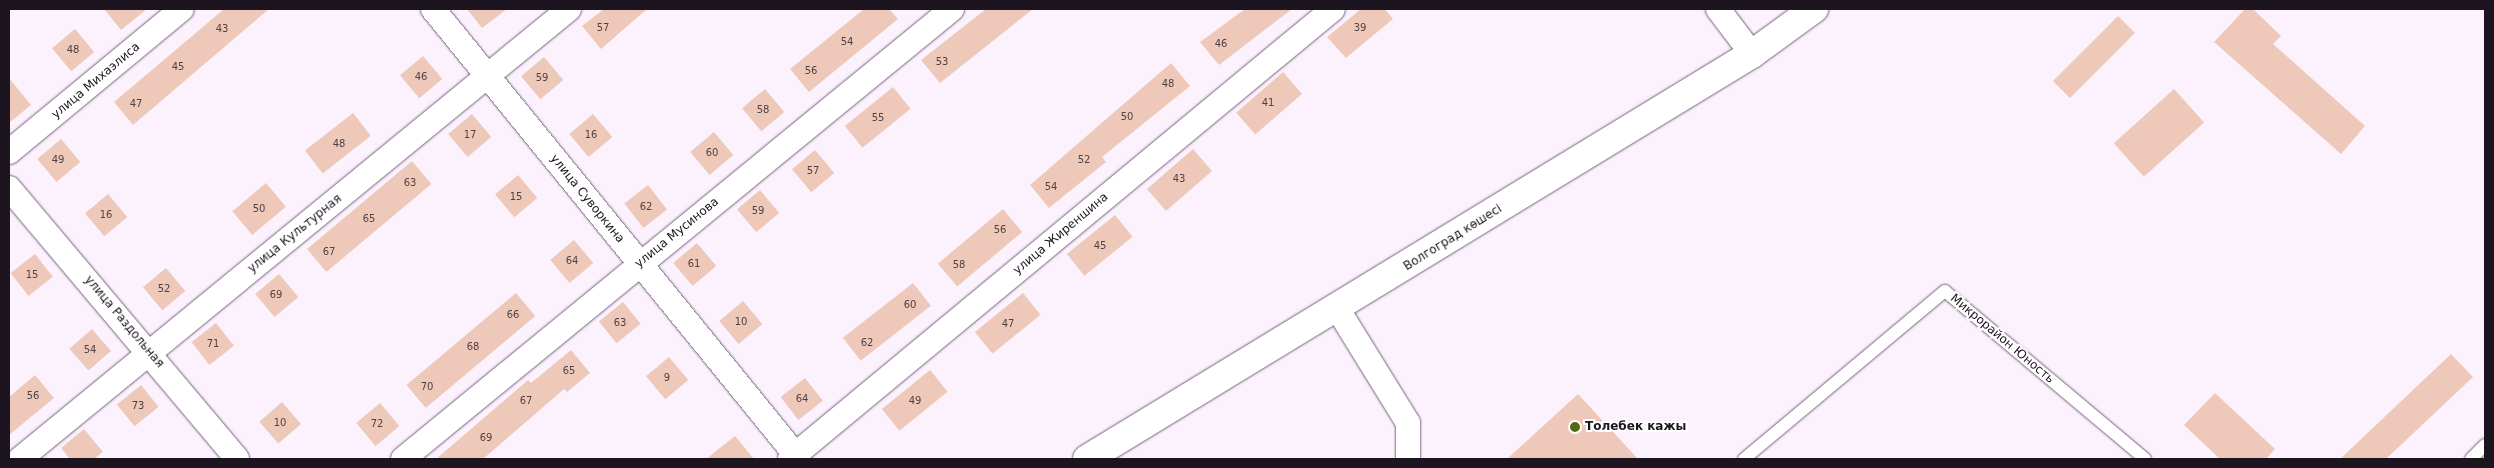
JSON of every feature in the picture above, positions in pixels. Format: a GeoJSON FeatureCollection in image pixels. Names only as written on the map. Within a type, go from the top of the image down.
{"type":"FeatureCollection","features":[{"type":"Feature","properties":{"kind":"main road","name":"Волгоград көшесі"},"geometry":{"type":"LineString","coordinates":[[1087,459],[1752,54],[1814,9]]}},
{"type":"Feature","properties":{"kind":"street","name":"улица Михаэлиса"},"geometry":{"type":"LineString","coordinates":[[9,152],[182,9]]}},
{"type":"Feature","properties":{"kind":"street","name":"улица Суворкина"},"geometry":{"type":"LineString","coordinates":[[433,9],[489,76],[794,458]]}},
{"type":"Feature","properties":{"kind":"street","name":"улица Культурная"},"geometry":{"type":"LineString","coordinates":[[20,459],[569,9]]}},
{"type":"Feature","properties":{"kind":"street","name":"улица Мусинова"},"geometry":{"type":"LineString","coordinates":[[403,459],[952,9]]}},
{"type":"Feature","properties":{"kind":"street","name":"улица Жиреншина"},"geometry":{"type":"LineString","coordinates":[[794,458],[1333,9]]}},
{"type":"Feature","properties":{"kind":"street"},"geometry":{"type":"LineString","coordinates":[[1718,9],[1752,54]]}},
{"type":"Feature","properties":{"kind":"street","name":"улица Раздольная"},"geometry":{"type":"LineString","coordinates":[[9,188],[150,352],[237,459]]}},
{"type":"Feature","properties":{"kind":"street"},"geometry":{"type":"LineString","coordinates":[[1337,308],[1408,423],[1408,459]]}},
{"type":"Feature","properties":{"kind":"lane","name":"Микрорайон Юность"},"geometry":{"type":"LineString","coordinates":[[1744,459],[1945,291],[2145,459]]}},
{"type":"Feature","properties":{"kind":"lane"},"geometry":{"type":"LineString","coordinates":[[2471,459],[2485,445]]}},
{"type":"Feature","properties":{"kind":"building"},"geometry":{"type":"Polygon","coordinates":[[[104,9],[147,9],[121,30],[104,9]]]}},
{"type":"Feature","properties":{"kind":"building"},"geometry":{"type":"Polygon","coordinates":[[[224,9],[269,9],[133,125],[114,102],[224,9]]]}},
{"type":"Feature","properties":{"kind":"building"},"geometry":{"type":"Polygon","coordinates":[[[467,9],[507,9],[482,28],[467,9]]]}},
{"type":"Feature","properties":{"kind":"building"},"geometry":{"type":"Polygon","coordinates":[[[604,9],[647,9],[601,49],[582,26],[604,9]]]}},
{"type":"Feature","properties":{"kind":"building"},"geometry":{"type":"Polygon","coordinates":[[[864,9],[889,9],[898,19],[809,92],[790,69],[864,9]]]}},
{"type":"Feature","properties":{"kind":"building"},"geometry":{"type":"Polygon","coordinates":[[[986,9],[1033,9],[940,83],[921,60],[986,9]]]}},
{"type":"Feature","properties":{"kind":"building"},"geometry":{"type":"Polygon","coordinates":[[[1245,9],[1292,9],[1219,65],[1200,42],[1245,9]]]}},
{"type":"Feature","properties":{"kind":"building"},"geometry":{"type":"Polygon","coordinates":[[[1361,9],[1385,9],[1393,19],[1346,58],[1327,37],[1361,9]]]}},
{"type":"Feature","properties":{"kind":"building"},"geometry":{"type":"Polygon","coordinates":[[[2245,9],[2253,9],[2281,36],[2273,44],[2365,126],[2341,154],[2214,42],[2245,9]]]}},
{"type":"Feature","properties":{"kind":"building"},"geometry":{"type":"Polygon","coordinates":[[[2118,16],[2135,33],[2070,98],[2053,81],[2118,16]]]}},
{"type":"Feature","properties":{"kind":"building"},"geometry":{"type":"Polygon","coordinates":[[[75,29],[94,52],[71,71],[52,48],[75,29]]]}},
{"type":"Feature","properties":{"kind":"building"},"geometry":{"type":"Polygon","coordinates":[[[423,56],[442,79],[419,98],[400,75],[423,56]]]}},
{"type":"Feature","properties":{"kind":"building"},"geometry":{"type":"Polygon","coordinates":[[[544,57],[563,80],[540,99],[521,76],[544,57]]]}},
{"type":"Feature","properties":{"kind":"building"},"geometry":{"type":"Polygon","coordinates":[[[1171,63],[1190,86],[1102,157],[1106,162],[1049,208],[1030,185],[1171,63]]]}},
{"type":"Feature","properties":{"kind":"building"},"geometry":{"type":"Polygon","coordinates":[[[1283,72],[1302,94],[1255,135],[1236,113],[1283,72]]]}},
{"type":"Feature","properties":{"kind":"building"},"geometry":{"type":"Polygon","coordinates":[[[9,78],[31,105],[9,123],[9,78]]]}},
{"type":"Feature","properties":{"kind":"building"},"geometry":{"type":"Polygon","coordinates":[[[893,87],[911,109],[862,148],[845,126],[893,87]]]}},
{"type":"Feature","properties":{"kind":"building"},"geometry":{"type":"Polygon","coordinates":[[[765,89],[784,112],[761,131],[742,108],[765,89]]]}},
{"type":"Feature","properties":{"kind":"building"},"geometry":{"type":"Polygon","coordinates":[[[2174,89],[2204,122],[2144,177],[2114,143],[2174,89]]]}},
{"type":"Feature","properties":{"kind":"building"},"geometry":{"type":"Polygon","coordinates":[[[353,113],[371,136],[323,173],[305,151],[353,113]]]}},
{"type":"Feature","properties":{"kind":"building"},"geometry":{"type":"Polygon","coordinates":[[[472,114],[491,137],[468,157],[448,134],[472,114]]]}},
{"type":"Feature","properties":{"kind":"building"},"geometry":{"type":"Polygon","coordinates":[[[593,114],[612,137],[589,157],[569,134],[593,114]]]}},
{"type":"Feature","properties":{"kind":"building"},"geometry":{"type":"Polygon","coordinates":[[[714,132],[733,155],[710,175],[690,152],[714,132]]]}},
{"type":"Feature","properties":{"kind":"building"},"geometry":{"type":"Polygon","coordinates":[[[61,139],[80,162],[57,182],[37,159],[61,139]]]}},
{"type":"Feature","properties":{"kind":"building"},"geometry":{"type":"Polygon","coordinates":[[[1193,149],[1212,171],[1166,211],[1147,189],[1193,149]]]}},
{"type":"Feature","properties":{"kind":"building"},"geometry":{"type":"Polygon","coordinates":[[[815,150],[834,173],[811,192],[792,169],[815,150]]]}},
{"type":"Feature","properties":{"kind":"building"},"geometry":{"type":"Polygon","coordinates":[[[412,161],[431,184],[326,272],[307,249],[412,161]]]}},
{"type":"Feature","properties":{"kind":"building"},"geometry":{"type":"Polygon","coordinates":[[[518,175],[537,198],[514,217],[495,194],[518,175]]]}},
{"type":"Feature","properties":{"kind":"building"},"geometry":{"type":"Polygon","coordinates":[[[266,183],[286,207],[252,235],[232,211],[266,183]]]}},
{"type":"Feature","properties":{"kind":"building"},"geometry":{"type":"Polygon","coordinates":[[[648,185],[667,209],[643,228],[624,203],[648,185]]]}},
{"type":"Feature","properties":{"kind":"building"},"geometry":{"type":"Polygon","coordinates":[[[760,190],[779,213],[756,232],[737,209],[760,190]]]}},
{"type":"Feature","properties":{"kind":"building"},"geometry":{"type":"Polygon","coordinates":[[[108,194],[127,217],[104,236],[85,213],[108,194]]]}},
{"type":"Feature","properties":{"kind":"building"},"geometry":{"type":"Polygon","coordinates":[[[1003,209],[1022,232],[957,287],[938,264],[1003,209]]]}},
{"type":"Feature","properties":{"kind":"building"},"geometry":{"type":"Polygon","coordinates":[[[1115,215],[1133,237],[1084,276],[1067,254],[1115,215]]]}},
{"type":"Feature","properties":{"kind":"building"},"geometry":{"type":"Polygon","coordinates":[[[574,240],[593,263],[570,283],[550,260],[574,240]]]}},
{"type":"Feature","properties":{"kind":"building"},"geometry":{"type":"Polygon","coordinates":[[[697,243],[716,266],[693,286],[673,263],[697,243]]]}},
{"type":"Feature","properties":{"kind":"building"},"geometry":{"type":"Polygon","coordinates":[[[35,254],[53,277],[28,296],[11,273],[35,254]]]}},
{"type":"Feature","properties":{"kind":"building"},"geometry":{"type":"Polygon","coordinates":[[[166,268],[185,291],[162,310],[143,287],[166,268]]]}},
{"type":"Feature","properties":{"kind":"building"},"geometry":{"type":"Polygon","coordinates":[[[279,274],[298,297],[275,317],[255,294],[279,274]]]}},
{"type":"Feature","properties":{"kind":"building"},"geometry":{"type":"Polygon","coordinates":[[[913,283],[931,306],[861,361],[843,338],[913,283]]]}},
{"type":"Feature","properties":{"kind":"building"},"geometry":{"type":"Polygon","coordinates":[[[516,293],[535,316],[426,408],[406,385],[516,293]]]}},
{"type":"Feature","properties":{"kind":"building"},"geometry":{"type":"Polygon","coordinates":[[[1023,293],[1041,315],[992,354],[975,332],[1023,293]]]}},
{"type":"Feature","properties":{"kind":"building"},"geometry":{"type":"Polygon","coordinates":[[[743,301],[762,324],[739,344],[719,321],[743,301]]]}},
{"type":"Feature","properties":{"kind":"building"},"geometry":{"type":"Polygon","coordinates":[[[623,302],[641,324],[617,343],[599,322],[623,302]]]}},
{"type":"Feature","properties":{"kind":"building"},"geometry":{"type":"Polygon","coordinates":[[[216,323],[234,346],[209,365],[192,342],[216,323]]]}},
{"type":"Feature","properties":{"kind":"building"},"geometry":{"type":"Polygon","coordinates":[[[92,329],[111,351],[88,371],[69,349],[92,329]]]}},
{"type":"Feature","properties":{"kind":"building"},"geometry":{"type":"Polygon","coordinates":[[[571,350],[590,373],[567,392],[564,389],[483,459],[436,459],[528,380],[531,383],[571,350]]]}},
{"type":"Feature","properties":{"kind":"building"},"geometry":{"type":"Polygon","coordinates":[[[2451,354],[2473,377],[2386,459],[2340,459],[2451,354]]]}},
{"type":"Feature","properties":{"kind":"building"},"geometry":{"type":"Polygon","coordinates":[[[669,357],[688,380],[665,399],[646,376],[669,357]]]}},
{"type":"Feature","properties":{"kind":"building"},"geometry":{"type":"Polygon","coordinates":[[[930,370],[948,392],[899,431],[882,409],[930,370]]]}},
{"type":"Feature","properties":{"kind":"building"},"geometry":{"type":"Polygon","coordinates":[[[35,375],[54,398],[9,435],[9,397],[35,375]]]}},
{"type":"Feature","properties":{"kind":"building"},"geometry":{"type":"Polygon","coordinates":[[[805,378],[823,401],[798,420],[781,397],[805,378]]]}},
{"type":"Feature","properties":{"kind":"building"},"geometry":{"type":"Polygon","coordinates":[[[141,385],[159,407],[135,426],[117,405],[141,385]]]}},
{"type":"Feature","properties":{"kind":"building"},"geometry":{"type":"Polygon","coordinates":[[[2215,393],[2275,449],[2266,459],[2220,459],[2184,425],[2215,393]]]}},
{"type":"Feature","properties":{"kind":"building","name":"Толебек кажы"},"geometry":{"type":"Polygon","coordinates":[[[1578,394],[1638,459],[1507,459],[1578,394]]]}},
{"type":"Feature","properties":{"kind":"building"},"geometry":{"type":"Polygon","coordinates":[[[282,402],[301,424],[278,444],[259,422],[282,402]]]}},
{"type":"Feature","properties":{"kind":"building"},"geometry":{"type":"Polygon","coordinates":[[[380,403],[399,426],[376,446],[356,423],[380,403]]]}},
{"type":"Feature","properties":{"kind":"building"},"geometry":{"type":"Polygon","coordinates":[[[84,429],[103,452],[94,459],[70,459],[61,448],[84,429]]]}},
{"type":"Feature","properties":{"kind":"building"},"geometry":{"type":"Polygon","coordinates":[[[735,436],[754,459],[706,459],[735,436]]]}},
{"type":"Feature","properties":{"kind":"place","name":"Толебек кажы"},"geometry":{"type":"Point","coordinates":[1575,427]}}]}
